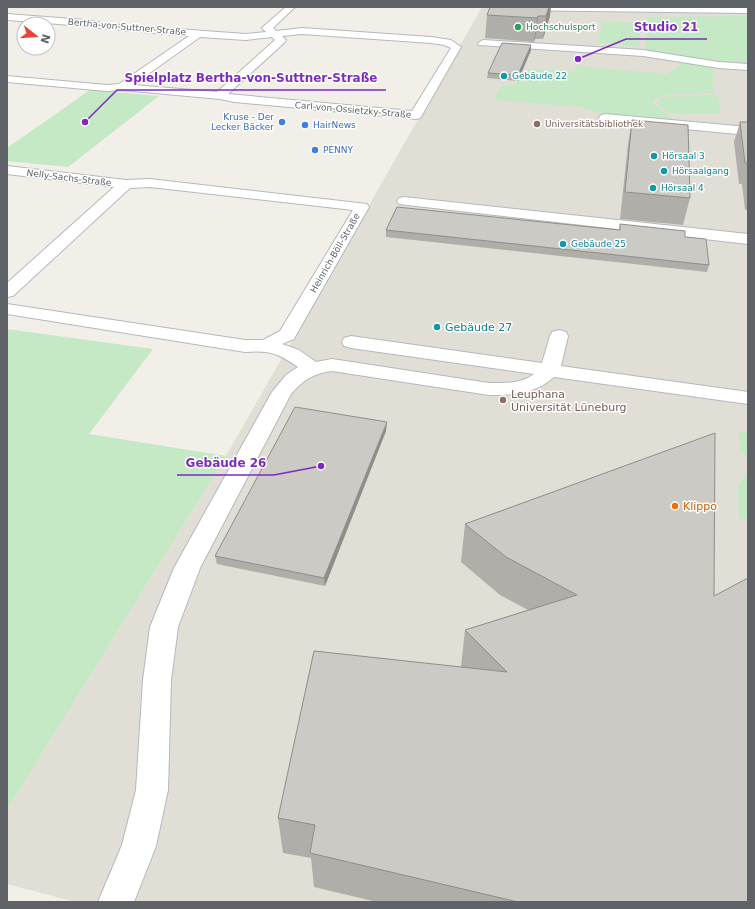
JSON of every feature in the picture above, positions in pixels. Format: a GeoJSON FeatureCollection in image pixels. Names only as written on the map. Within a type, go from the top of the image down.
{"type":"FeatureCollection","features":[{"type":"Feature","properties":{"kind":"street"},"geometry":{"type":"LineString","coordinates":[[220,96],[281,40],[267,28],[291,7]]}},
{"type":"Feature","properties":{"kind":"street"},"geometry":{"type":"LineString","coordinates":[[505,7],[748,10]]}},
{"type":"Feature","properties":{"kind":"street","name":"Bertha-von-Suttner-Straße"},"geometry":{"type":"LineString","coordinates":[[7,17],[246,37],[274,34]]}},
{"type":"Feature","properties":{"kind":"street","name":"Carl-von-Ossietzky-Straße"},"geometry":{"type":"LineString","coordinates":[[122,87],[220,96],[234,99],[416,115],[456,48],[453,44],[431,40],[302,31],[274,34]]}},
{"type":"Feature","properties":{"kind":"street","name":"Bertha-von-Suttner-Straße"},"geometry":{"type":"LineString","coordinates":[[122,87],[199,33]]}},
{"type":"Feature","properties":{"kind":"street"},"geometry":{"type":"LineString","coordinates":[[484,43],[643,53],[708,64],[748,67]]}},
{"type":"Feature","properties":{"kind":"street"},"geometry":{"type":"LineString","coordinates":[[7,79],[107,88],[122,87]]}},
{"type":"Feature","properties":{"kind":"street"},"geometry":{"type":"LineString","coordinates":[[605,118],[748,131]]}},
{"type":"Feature","properties":{"kind":"street","name":"Nelly-Sachs-Straße"},"geometry":{"type":"LineString","coordinates":[[9,172],[126,184]]}},
{"type":"Feature","properties":{"kind":"street","name":"Heinrich-Böll-Straße"},"geometry":{"type":"LineString","coordinates":[[7,309],[245,346],[266,345],[287,335],[362,207],[150,183],[126,184]]}},
{"type":"Feature","properties":{"kind":"street"},"geometry":{"type":"LineString","coordinates":[[7,292],[126,184]]}},
{"type":"Feature","properties":{"kind":"street"},"geometry":{"type":"LineString","coordinates":[[404,201],[748,239]]}},
{"type":"Feature","properties":{"kind":"street"},"geometry":{"type":"LineString","coordinates":[[116,902],[138,846],[152,790],[157,680],[164,627],[186,568],[282,392],[292,379],[311,368],[332,365],[489,389],[514,389],[536,382],[550,370],[559,336]]}},
{"type":"Feature","properties":{"kind":"street"},"geometry":{"type":"LineString","coordinates":[[351,342],[748,398]]}},
{"type":"Feature","properties":{"kind":"street"},"geometry":{"type":"LineString","coordinates":[[266,345],[292,354],[311,368]]}},
{"type":"Feature","properties":{"kind":"shaded area","name":"Leuphana Universität Lüneburg"},"geometry":{"type":"Polygon","coordinates":[[[482,7],[748,8],[748,902],[76,902],[7,884],[7,810],[226,456],[482,7]]]}},
{"type":"Feature","properties":{"kind":"green space"},"geometry":{"type":"Polygon","coordinates":[[[748,16],[748,63],[705,61],[645,52],[646,17],[748,16]]]}},
{"type":"Feature","properties":{"kind":"green space"},"geometry":{"type":"Polygon","coordinates":[[[602,21],[641,24],[639,46],[598,43],[602,21]]]}},
{"type":"Feature","properties":{"kind":"green space"},"geometry":{"type":"Polygon","coordinates":[[[684,63],[713,65],[714,93],[672,94],[656,98],[652,101],[674,120],[604,115],[582,107],[494,100],[502,85],[515,85],[521,73],[529,69],[574,71],[576,66],[667,74],[684,63]]]}},
{"type":"Feature","properties":{"kind":"green space"},"geometry":{"type":"Polygon","coordinates":[[[90,90],[159,96],[68,167],[7,161],[7,148],[90,90]]]}},
{"type":"Feature","properties":{"kind":"green space"},"geometry":{"type":"Polygon","coordinates":[[[718,95],[720,113],[669,113],[658,104],[657,101],[662,97],[718,95]]]}},
{"type":"Feature","properties":{"kind":"green space"},"geometry":{"type":"Polygon","coordinates":[[[7,329],[153,349],[89,434],[226,456],[7,810],[7,329]]]}},
{"type":"Feature","properties":{"kind":"green space"},"geometry":{"type":"Polygon","coordinates":[[[739,431],[748,432],[748,457],[740,451],[739,431]]]}},
{"type":"Feature","properties":{"kind":"green space"},"geometry":{"type":"Polygon","coordinates":[[[748,470],[748,520],[739,518],[738,486],[748,470]]]}},
{"type":"Feature","properties":{"kind":"building"},"geometry":{"type":"Polygon","coordinates":[[[490,7],[549,7],[546,16],[538,16],[537,18],[487,15],[490,7]]]}},
{"type":"Feature","properties":{"kind":"building"},"geometry":{"type":"Polygon","coordinates":[[[502,43],[531,45],[518,75],[488,73],[502,43]]]}},
{"type":"Feature","properties":{"kind":"building"},"geometry":{"type":"Polygon","coordinates":[[[632,120],[688,125],[690,198],[625,192],[632,120]]]}},
{"type":"Feature","properties":{"kind":"building"},"geometry":{"type":"Polygon","coordinates":[[[740,122],[748,122],[748,163],[745,163],[740,122]]]}},
{"type":"Feature","properties":{"kind":"building","name":"Gebäude 25"},"geometry":{"type":"Polygon","coordinates":[[[397,207],[620,230],[620,224],[685,231],[685,237],[706,239],[709,265],[386,230],[397,207]]]}},
{"type":"Feature","properties":{"kind":"building"},"geometry":{"type":"Polygon","coordinates":[[[295,407],[387,422],[324,578],[215,556],[295,407]]]}},
{"type":"Feature","properties":{"kind":"building"},"geometry":{"type":"Polygon","coordinates":[[[715,433],[714,596],[748,578],[748,902],[518,902],[310,853],[315,825],[278,818],[314,651],[507,672],[465,630],[577,595],[506,557],[465,524],[715,433]]]}},
{"type":"Feature","properties":{"kind":"place","name":"Hochschulsport"},"geometry":{"type":"Point","coordinates":[518,27]}},
{"type":"Feature","properties":{"kind":"place","name":"Studio 21"},"geometry":{"type":"Point","coordinates":[578,59]}},
{"type":"Feature","properties":{"kind":"place","name":"Gebäude 22"},"geometry":{"type":"Point","coordinates":[504,76]}},
{"type":"Feature","properties":{"kind":"place","name":"Spielplatz Bertha-von-Suttner-Straße"},"geometry":{"type":"Point","coordinates":[85,122]}},
{"type":"Feature","properties":{"kind":"place","name":"Kruse - Der Lecker Bäcker"},"geometry":{"type":"Point","coordinates":[282,122]}},
{"type":"Feature","properties":{"kind":"place","name":"Universitätsbibliothek"},"geometry":{"type":"Point","coordinates":[537,124]}},
{"type":"Feature","properties":{"kind":"place","name":"HairNews"},"geometry":{"type":"Point","coordinates":[305,125]}},
{"type":"Feature","properties":{"kind":"place","name":"PENNY"},"geometry":{"type":"Point","coordinates":[315,150]}},
{"type":"Feature","properties":{"kind":"place","name":"Hörsaal 3"},"geometry":{"type":"Point","coordinates":[654,156]}},
{"type":"Feature","properties":{"kind":"place","name":"Hörsaalgang"},"geometry":{"type":"Point","coordinates":[664,171]}},
{"type":"Feature","properties":{"kind":"place","name":"Hörsaal 4"},"geometry":{"type":"Point","coordinates":[653,188]}},
{"type":"Feature","properties":{"kind":"place","name":"Gebäude 25"},"geometry":{"type":"Point","coordinates":[563,244]}},
{"type":"Feature","properties":{"kind":"place","name":"Gebäude 27"},"geometry":{"type":"Point","coordinates":[437,327]}},
{"type":"Feature","properties":{"kind":"place","name":"Leuphana Universität Lüneburg"},"geometry":{"type":"Point","coordinates":[503,400]}},
{"type":"Feature","properties":{"kind":"place","name":"Gebäude 26"},"geometry":{"type":"Point","coordinates":[321,466]}},
{"type":"Feature","properties":{"kind":"place","name":"Klippo"},"geometry":{"type":"Point","coordinates":[675,506]}}]}
